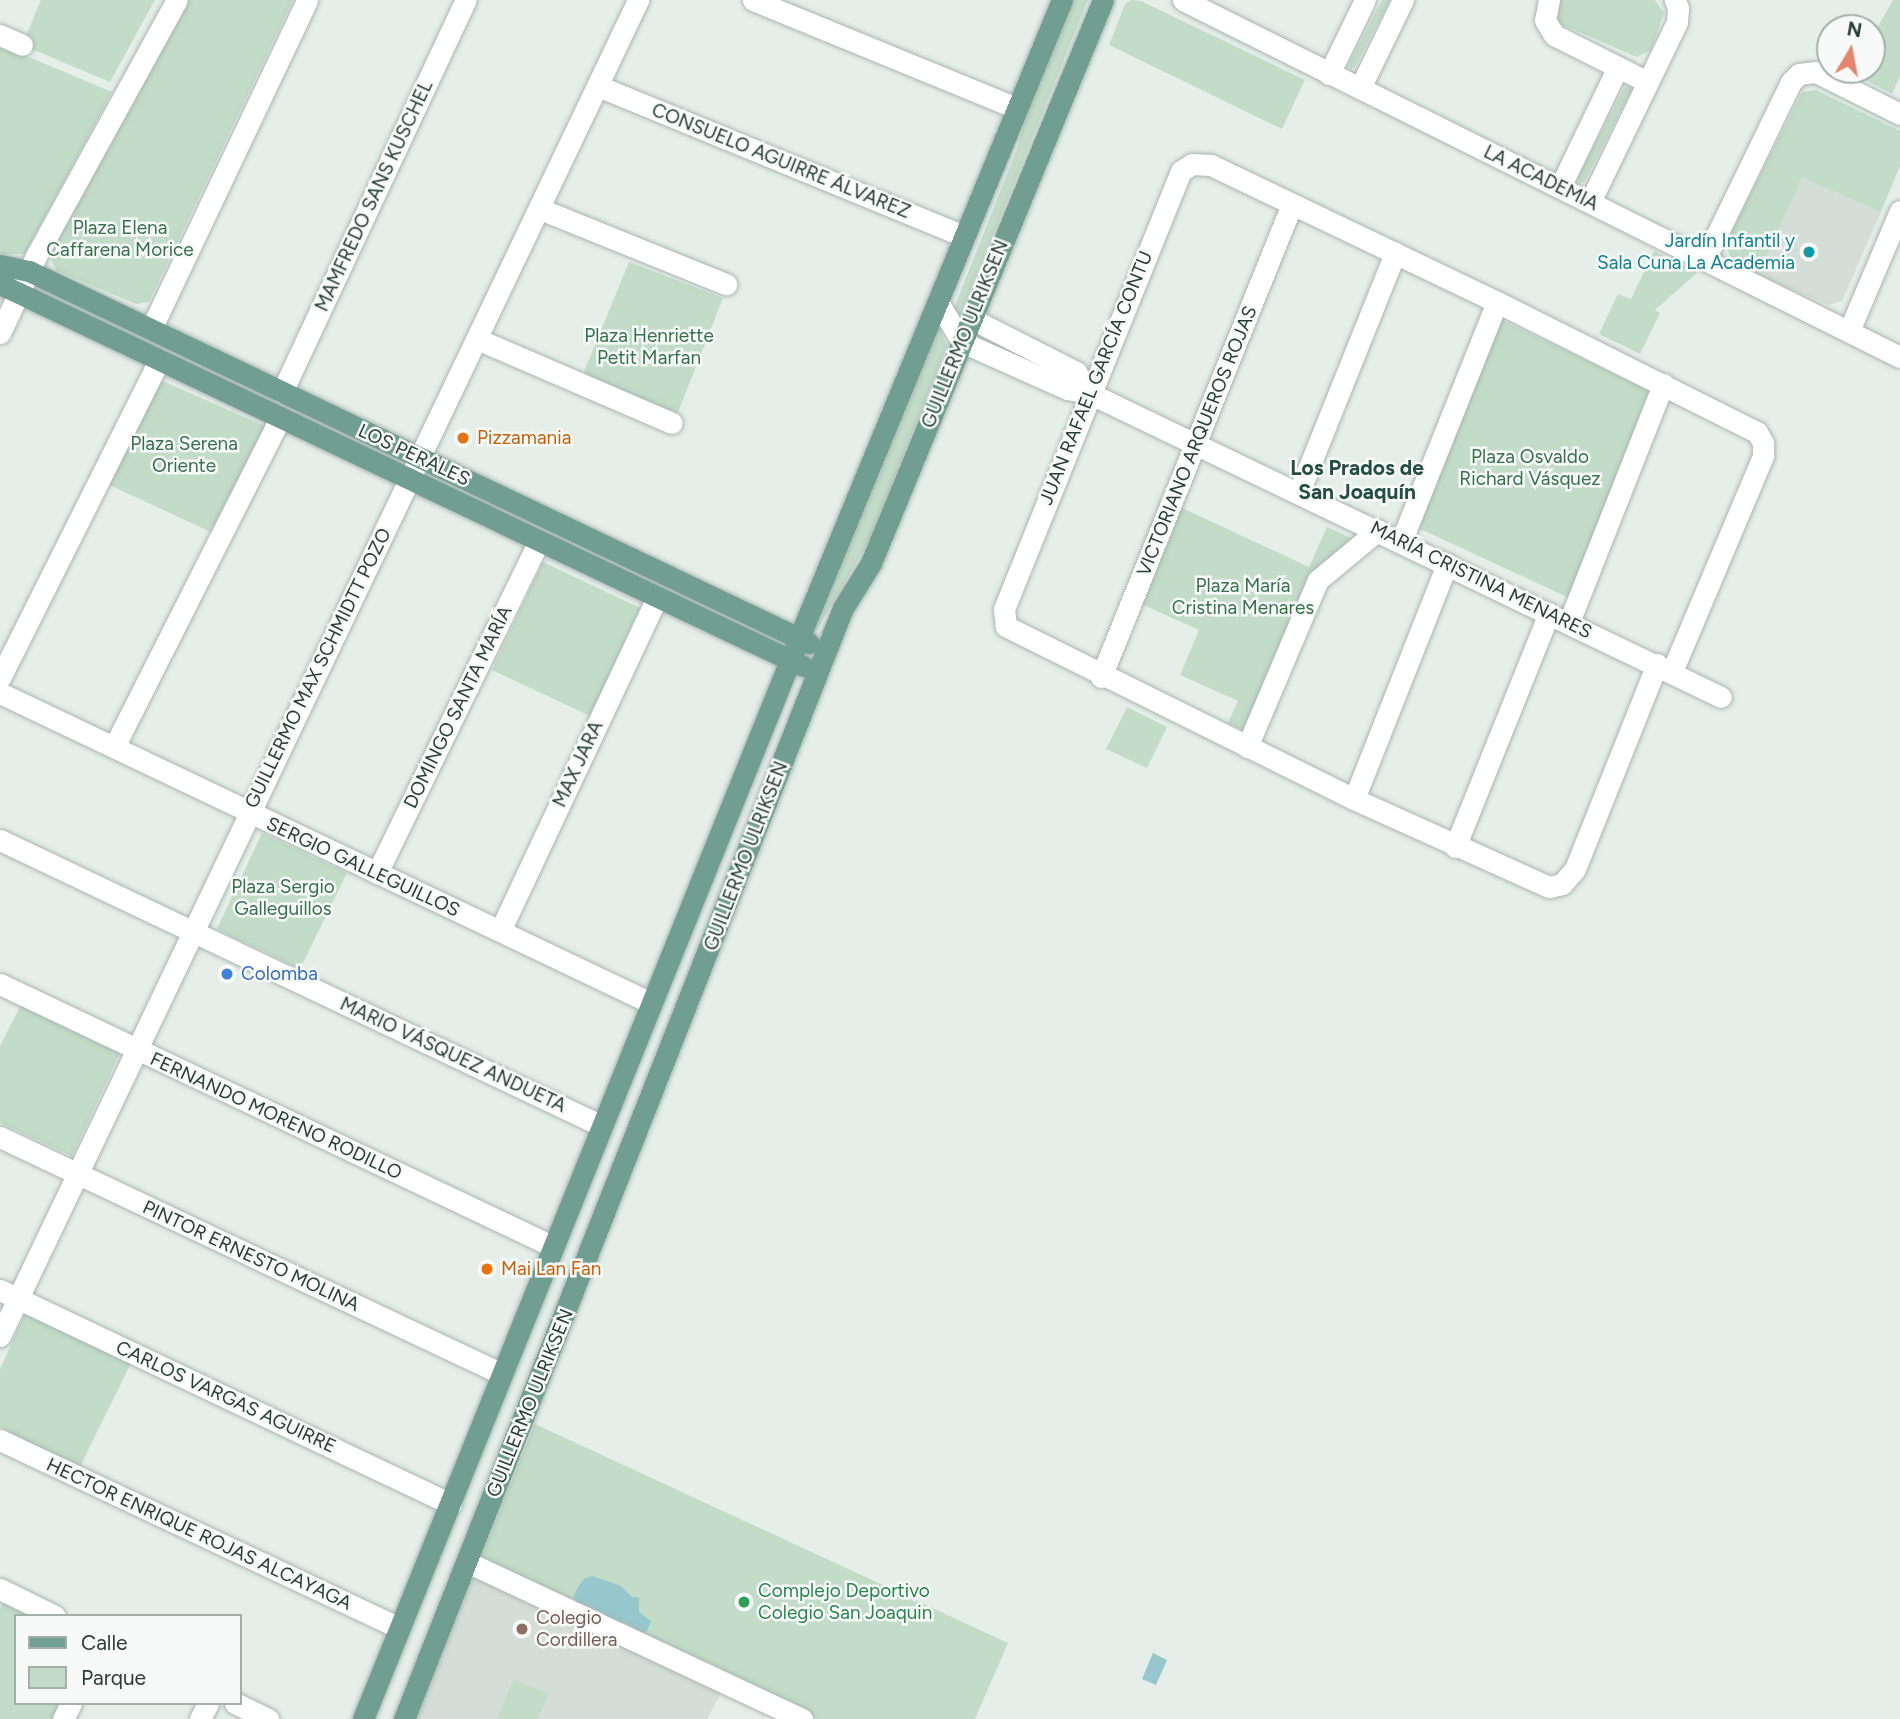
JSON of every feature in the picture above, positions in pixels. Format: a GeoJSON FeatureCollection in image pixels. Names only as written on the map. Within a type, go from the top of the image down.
{"type":"FeatureCollection","features":[{"type":"Feature","properties":{"kind":"main road","name":"GUILLERMO ULRIKSEN"},"geometry":{"type":"LineString","coordinates":[[363,1719],[799,638],[1062,0]]}},
{"type":"Feature","properties":{"kind":"main road","name":"GUILLERMO ULRIKSEN"},"geometry":{"type":"LineString","coordinates":[[404,1719],[826,651],[844,608],[871,563],[1103,0]]}},
{"type":"Feature","properties":{"kind":"main road","name":"LOS PERALES"},"geometry":{"type":"LineString","coordinates":[[4,276],[29,271],[826,651]]}},
{"type":"Feature","properties":{"kind":"main road","name":"LOS PERALES"},"geometry":{"type":"LineString","coordinates":[[4,276],[159,361],[818,672]]}},
{"type":"Feature","properties":{"kind":"street"},"geometry":{"type":"LineString","coordinates":[[29,271],[177,0]]}},
{"type":"Feature","properties":{"kind":"street"},"geometry":{"type":"LineString","coordinates":[[151,329],[307,0]]}},
{"type":"Feature","properties":{"kind":"street","name":"MAMFREDO SANS KUSCHEL"},"geometry":{"type":"LineString","coordinates":[[282,392],[466,0]]}},
{"type":"Feature","properties":{"kind":"street","name":"GUILLERMO MAX SCHMIDTT POZO"},"geometry":{"type":"LineString","coordinates":[[0,1336],[9,1294],[77,1173],[638,0]]}},
{"type":"Feature","properties":{"kind":"street"},"geometry":{"type":"LineString","coordinates":[[753,0],[1016,108]]}},
{"type":"Feature","properties":{"kind":"street","name":"LA ACADEMIA"},"geometry":{"type":"LineString","coordinates":[[1183,0],[1900,357]]}},
{"type":"Feature","properties":{"kind":"street"},"geometry":{"type":"LineString","coordinates":[[1329,74],[1365,0]]}},
{"type":"Feature","properties":{"kind":"street"},"geometry":{"type":"LineString","coordinates":[[1360,88],[1403,0]]}},
{"type":"Feature","properties":{"kind":"street"},"geometry":{"type":"LineString","coordinates":[[1549,0],[1545,20],[1554,35],[1648,82]]}},
{"type":"Feature","properties":{"kind":"street"},"geometry":{"type":"LineString","coordinates":[[1590,202],[1676,22],[1678,8],[1675,0]]}},
{"type":"Feature","properties":{"kind":"street"},"geometry":{"type":"LineString","coordinates":[[0,35],[22,44]]}},
{"type":"Feature","properties":{"kind":"street"},"geometry":{"type":"LineString","coordinates":[[1560,187],[1618,67]]}},
{"type":"Feature","properties":{"kind":"street"},"geometry":{"type":"LineString","coordinates":[[1705,259],[1791,82],[1799,74],[1816,72],[1900,114]]}},
{"type":"Feature","properties":{"kind":"street","name":"CONSUELO AGUIRRE ÁLVAREZ"},"geometry":{"type":"LineString","coordinates":[[598,86],[964,236]]}},
{"type":"Feature","properties":{"kind":"street","name":"JUAN RAFAEL GARCÍA CONTU"},"geometry":{"type":"LineString","coordinates":[[1192,164],[1211,165],[1292,204],[1752,428],[1761,437],[1764,450],[1575,869],[1567,880],[1556,886],[1543,886],[1354,799],[1010,631],[1003,621],[1004,609],[1089,393],[1181,171],[1192,164]]}},
{"type":"Feature","properties":{"kind":"street","name":"VICTORIANO ARQUEROS ROJAS"},"geometry":{"type":"LineString","coordinates":[[1101,677],[1292,204]]}},
{"type":"Feature","properties":{"kind":"street"},"geometry":{"type":"LineString","coordinates":[[540,209],[726,284]]}},
{"type":"Feature","properties":{"kind":"street"},"geometry":{"type":"LineString","coordinates":[[1849,331],[1900,211]]}},
{"type":"Feature","properties":{"kind":"street"},"geometry":{"type":"LineString","coordinates":[[1299,492],[1395,253]]}},
{"type":"Feature","properties":{"kind":"street"},"geometry":{"type":"LineString","coordinates":[[0,333],[4,276]]}},
{"type":"Feature","properties":{"kind":"street"},"geometry":{"type":"LineString","coordinates":[[938,302],[962,342]]}},
{"type":"Feature","properties":{"kind":"street"},"geometry":{"type":"LineString","coordinates":[[1401,542],[1497,302]]}},
{"type":"Feature","properties":{"kind":"street","name":"MARÍA CRISTINA MENARES"},"geometry":{"type":"LineString","coordinates":[[972,319],[1076,372],[1089,393]]}},
{"type":"Feature","properties":{"kind":"street"},"geometry":{"type":"LineString","coordinates":[[477,339],[672,423]]}},
{"type":"Feature","properties":{"kind":"street","name":"MARÍA CRISTINA MENARES"},"geometry":{"type":"LineString","coordinates":[[962,342],[1067,388],[1089,393],[1721,696]]}},
{"type":"Feature","properties":{"kind":"street"},"geometry":{"type":"LineString","coordinates":[[0,678],[159,361]]}},
{"type":"Feature","properties":{"kind":"street"},"geometry":{"type":"LineString","coordinates":[[1569,622],[1663,384]]}},
{"type":"Feature","properties":{"kind":"street"},"geometry":{"type":"LineString","coordinates":[[114,747],[280,418]]}},
{"type":"Feature","properties":{"kind":"street"},"geometry":{"type":"LineString","coordinates":[[1247,747],[1318,580],[1378,530]]}},
{"type":"Feature","properties":{"kind":"street","name":"DOMINGO SANTA MARÍA"},"geometry":{"type":"LineString","coordinates":[[377,873],[539,541]]}},
{"type":"Feature","properties":{"kind":"street"},"geometry":{"type":"LineString","coordinates":[[1354,799],[1447,564]]}},
{"type":"Feature","properties":{"kind":"street","name":"MAX JARA"},"geometry":{"type":"LineString","coordinates":[[500,931],[657,597]]}},
{"type":"Feature","properties":{"kind":"street"},"geometry":{"type":"LineString","coordinates":[[1455,846],[1549,613]]}},
{"type":"Feature","properties":{"kind":"street","name":"SERGIO GALLEGUILLOS"},"geometry":{"type":"LineString","coordinates":[[0,693],[651,1003]]}},
{"type":"Feature","properties":{"kind":"street","name":"MARIO VÁSQUEZ ANDUETA"},"geometry":{"type":"LineString","coordinates":[[0,840],[602,1126]]}},
{"type":"Feature","properties":{"kind":"street","name":"FERNANDO MORENO RODILLO"},"geometry":{"type":"LineString","coordinates":[[0,984],[552,1246]]}},
{"type":"Feature","properties":{"kind":"street","name":"PINTOR ERNESTO MOLINA"},"geometry":{"type":"LineString","coordinates":[[0,1137],[502,1374]]}},
{"type":"Feature","properties":{"kind":"street","name":"CARLOS VARGAS AGUIRRE"},"geometry":{"type":"LineString","coordinates":[[9,1294],[451,1503]]}},
{"type":"Feature","properties":{"kind":"street","name":"HECTOR ENRIQUE ROJAS ALCAYAGA"},"geometry":{"type":"LineString","coordinates":[[0,1440],[398,1628]]}},
{"type":"Feature","properties":{"kind":"street"},"geometry":{"type":"LineString","coordinates":[[467,1562],[802,1719]]}},
{"type":"Feature","properties":{"kind":"street"},"geometry":{"type":"LineString","coordinates":[[0,1589],[51,1614]]}},
{"type":"Feature","properties":{"kind":"street"},"geometry":{"type":"LineString","coordinates":[[239,1705],[268,1719]]}},
{"type":"Feature","properties":{"kind":"shaded area"},"geometry":{"type":"Polygon","coordinates":[[[1802,178],[1881,212],[1842,301],[1828,305],[1758,275],[1802,178]]]}},
{"type":"Feature","properties":{"kind":"shaded area","name":"Colegio Cordillera"},"geometry":{"type":"Polygon","coordinates":[[[471,1570],[724,1688],[707,1719],[411,1719],[471,1570]]]}},
{"type":"Feature","properties":{"kind":"green space"},"geometry":{"type":"Polygon","coordinates":[[[41,0],[155,0],[110,82],[22,45],[41,0]]]}},
{"type":"Feature","properties":{"kind":"green space","name":"Plaza Elena Caffarena Morice"},"geometry":{"type":"Polygon","coordinates":[[[187,0],[293,0],[149,302],[136,304],[57,271],[49,256],[187,0]]]}},
{"type":"Feature","properties":{"kind":"green space"},"geometry":{"type":"Polygon","coordinates":[[[1070,0],[1088,0],[958,321],[952,313],[1017,149],[1029,104],[1070,0]]]}},
{"type":"Feature","properties":{"kind":"green space"},"geometry":{"type":"Polygon","coordinates":[[[1131,0],[1141,1],[1305,80],[1282,129],[1109,45],[1125,4],[1131,0]]]}},
{"type":"Feature","properties":{"kind":"green space"},"geometry":{"type":"Polygon","coordinates":[[[1382,0],[1390,0],[1355,67],[1350,70],[1349,63],[1382,0]]]}},
{"type":"Feature","properties":{"kind":"green space"},"geometry":{"type":"Polygon","coordinates":[[[1560,0],[1655,0],[1664,13],[1651,50],[1637,57],[1558,23],[1554,12],[1560,0]]]}},
{"type":"Feature","properties":{"kind":"green space"},"geometry":{"type":"Polygon","coordinates":[[[1893,0],[1900,0],[1900,76],[1892,94],[1873,84],[1886,84],[1885,14],[1893,0]]]}},
{"type":"Feature","properties":{"kind":"green space"},"geometry":{"type":"Polygon","coordinates":[[[0,45],[112,92],[25,254],[0,254],[0,45]]]}},
{"type":"Feature","properties":{"kind":"green space"},"geometry":{"type":"Polygon","coordinates":[[[1630,85],[1631,91],[1585,181],[1579,184],[1578,177],[1624,88],[1630,85]]]}},
{"type":"Feature","properties":{"kind":"green space"},"geometry":{"type":"Polygon","coordinates":[[[1816,90],[1900,131],[1900,166],[1881,212],[1802,178],[1758,275],[1732,260],[1725,245],[1802,92],[1816,90]]]}},
{"type":"Feature","properties":{"kind":"green space"},"geometry":{"type":"Polygon","coordinates":[[[1654,251],[1698,272],[1655,310],[1660,313],[1640,354],[1599,334],[1618,294],[1631,299],[1654,251]]]}},
{"type":"Feature","properties":{"kind":"green space","name":"Plaza Henriette Petit Marfan"},"geometry":{"type":"Polygon","coordinates":[[[629,262],[723,298],[677,415],[583,374],[629,262]]]}},
{"type":"Feature","properties":{"kind":"green space","name":"Plaza Osvaldo Richard Vásquez"},"geometry":{"type":"Polygon","coordinates":[[[1500,319],[1653,393],[1569,598],[1414,526],[1500,319]]]}},
{"type":"Feature","properties":{"kind":"green space"},"geometry":{"type":"Polygon","coordinates":[[[938,323],[947,346],[870,539],[811,640],[938,323]]]}},
{"type":"Feature","properties":{"kind":"green space","name":"Plaza Serena Oriente"},"geometry":{"type":"Polygon","coordinates":[[[158,379],[267,427],[213,533],[103,482],[158,379]]]}},
{"type":"Feature","properties":{"kind":"green space","name":"Plaza María Cristina Menares"},"geometry":{"type":"Polygon","coordinates":[[[1180,507],[1309,567],[1327,527],[1353,539],[1244,730],[1228,723],[1238,701],[1180,675],[1199,630],[1141,604],[1180,507]]]}},
{"type":"Feature","properties":{"kind":"green space"},"geometry":{"type":"Polygon","coordinates":[[[543,562],[640,608],[590,716],[492,670],[543,562]]]}},
{"type":"Feature","properties":{"kind":"green space"},"geometry":{"type":"Polygon","coordinates":[[[1127,707],[1167,727],[1147,768],[1106,749],[1127,707]]]}},
{"type":"Feature","properties":{"kind":"green space","name":"Plaza Sergio Galleguillos"},"geometry":{"type":"Polygon","coordinates":[[[262,833],[347,873],[300,969],[217,929],[262,833]]]}},
{"type":"Feature","properties":{"kind":"green space"},"geometry":{"type":"Polygon","coordinates":[[[23,1001],[121,1051],[72,1156],[0,1123],[0,1046],[23,1001]]]}},
{"type":"Feature","properties":{"kind":"green space"},"geometry":{"type":"Polygon","coordinates":[[[26,1312],[132,1361],[79,1469],[0,1427],[0,1369],[26,1312]]]}},
{"type":"Feature","properties":{"kind":"green space","name":"Complejo Deportivo Colegio San Joaquin"},"geometry":{"type":"Polygon","coordinates":[[[535,1424],[1008,1643],[975,1719],[817,1719],[479,1562],[535,1424]]]}},
{"type":"Feature","properties":{"kind":"green space"},"geometry":{"type":"Polygon","coordinates":[[[4,1600],[32,1614],[14,1614],[14,1705],[62,1705],[55,1719],[0,1719],[0,1608],[4,1600]]]}},
{"type":"Feature","properties":{"kind":"green space"},"geometry":{"type":"Polygon","coordinates":[[[514,1679],[548,1694],[538,1719],[497,1719],[514,1679]]]}},
{"type":"Feature","properties":{"kind":"water"},"geometry":{"type":"Polygon","coordinates":[[[592,1576],[621,1586],[632,1597],[639,1598],[639,1612],[651,1621],[647,1631],[640,1633],[626,1623],[615,1624],[577,1606],[574,1596],[578,1587],[584,1579],[592,1576]]]}},
{"type":"Feature","properties":{"kind":"water"},"geometry":{"type":"Polygon","coordinates":[[[1153,1653],[1167,1660],[1156,1685],[1142,1679],[1153,1653]]]}},
{"type":"Feature","properties":{"kind":"place","name":"Jardín Infantil y Sala Cuna La Academia"},"geometry":{"type":"Point","coordinates":[1809,252]}},
{"type":"Feature","properties":{"kind":"place","name":"Pizzamania"},"geometry":{"type":"Point","coordinates":[463,438]}},
{"type":"Feature","properties":{"kind":"place","name":"Colomba"},"geometry":{"type":"Point","coordinates":[227,974]}},
{"type":"Feature","properties":{"kind":"place","name":"Mai Lan Fan"},"geometry":{"type":"Point","coordinates":[487,1269]}},
{"type":"Feature","properties":{"kind":"place","name":"Complejo Deportivo Colegio San Joaquin"},"geometry":{"type":"Point","coordinates":[744,1602]}},
{"type":"Feature","properties":{"kind":"place","name":"Colegio Cordillera"},"geometry":{"type":"Point","coordinates":[522,1629]}},
{"type":"Feature","properties":{"kind":"district","name":"Los Prados de San Joaquín"},"geometry":{"type":"Point","coordinates":[1357,480]}}]}
